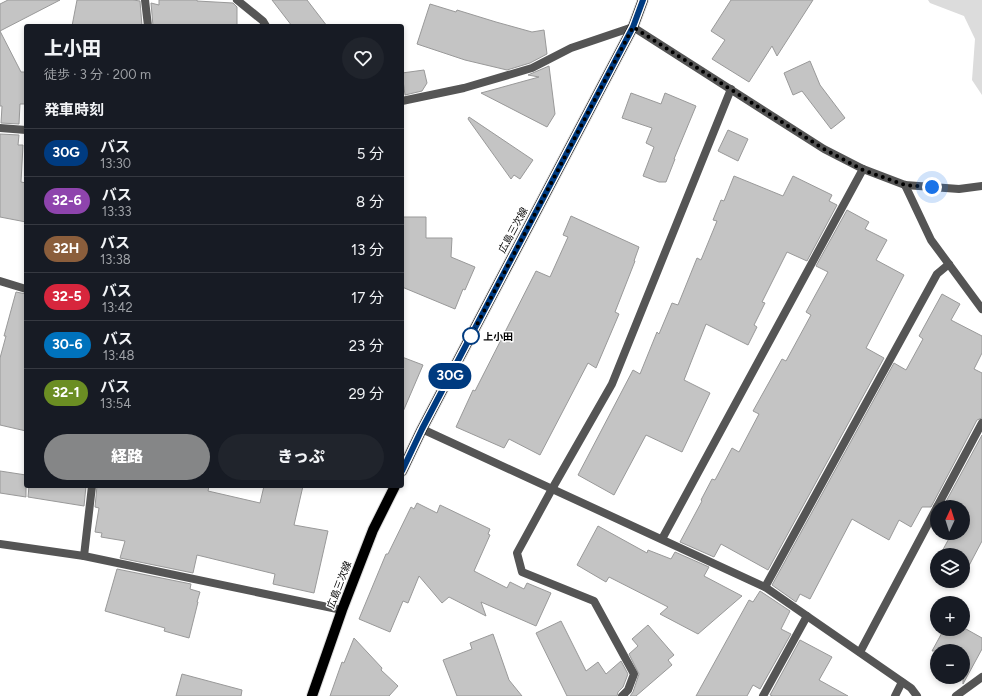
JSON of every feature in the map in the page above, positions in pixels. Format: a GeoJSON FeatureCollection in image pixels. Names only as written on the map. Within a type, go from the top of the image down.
{"type":"FeatureCollection","features":[{"type":"Feature","properties":{"kind":"main road","name":"広島三次線"},"geometry":{"type":"LineString","coordinates":[[404,467],[422,429],[633,27],[643,0]]}},
{"type":"Feature","properties":{"kind":"main road","name":"広島三次線"},"geometry":{"type":"LineString","coordinates":[[312,696],[342,610],[374,530],[394,488]]}},
{"type":"Feature","properties":{"kind":"street"},"geometry":{"type":"LineString","coordinates":[[145,0],[148,24]]}},
{"type":"Feature","properties":{"kind":"street"},"geometry":{"type":"LineString","coordinates":[[238,0],[265,24]]}},
{"type":"Feature","properties":{"kind":"street"},"geometry":{"type":"LineString","coordinates":[[404,101],[464,88],[532,68],[571,48],[633,27],[824,149],[863,170],[905,185],[959,189],[982,186]]}},
{"type":"Feature","properties":{"kind":"street"},"geometry":{"type":"LineString","coordinates":[[622,696],[628,690],[634,674],[594,601],[522,572],[517,553],[612,384],[731,89]]}},
{"type":"Feature","properties":{"kind":"street"},"geometry":{"type":"LineString","coordinates":[[0,128],[24,130]]}},
{"type":"Feature","properties":{"kind":"street"},"geometry":{"type":"LineString","coordinates":[[662,540],[863,170]]}},
{"type":"Feature","properties":{"kind":"street"},"geometry":{"type":"LineString","coordinates":[[905,185],[931,240],[982,309]]}},
{"type":"Feature","properties":{"kind":"street"},"geometry":{"type":"LineString","coordinates":[[765,587],[937,274],[949,264]]}},
{"type":"Feature","properties":{"kind":"street"},"geometry":{"type":"LineString","coordinates":[[0,281],[24,288]]}},
{"type":"Feature","properties":{"kind":"street"},"geometry":{"type":"LineString","coordinates":[[941,500],[982,423]]}},
{"type":"Feature","properties":{"kind":"street"},"geometry":{"type":"LineString","coordinates":[[422,429],[765,587],[911,688],[917,696]]}},
{"type":"Feature","properties":{"kind":"street"},"geometry":{"type":"LineString","coordinates":[[84,556],[92,488]]}},
{"type":"Feature","properties":{"kind":"street"},"geometry":{"type":"LineString","coordinates":[[860,652],[930,520]]}},
{"type":"Feature","properties":{"kind":"street"},"geometry":{"type":"LineString","coordinates":[[0,544],[84,556],[342,610]]}},
{"type":"Feature","properties":{"kind":"street"},"geometry":{"type":"LineString","coordinates":[[763,696],[807,616]]}},
{"type":"Feature","properties":{"kind":"street"},"geometry":{"type":"LineString","coordinates":[[956,696],[982,677]]}},
{"type":"Feature","properties":{"kind":"street"},"geometry":{"type":"LineString","coordinates":[[895,696],[902,682]]}},
{"type":"Feature","properties":{"kind":"shaded area"},"geometry":{"type":"Polygon","coordinates":[[[928,0],[982,0],[982,95],[972,80],[975,39],[964,16],[930,3],[928,0]]]}},
{"type":"Feature","properties":{"kind":"building"},"geometry":{"type":"Polygon","coordinates":[[[8,0],[60,0],[0,31],[0,4],[8,0]]]}},
{"type":"Feature","properties":{"kind":"building"},"geometry":{"type":"Polygon","coordinates":[[[77,0],[140,1],[142,24],[72,24],[77,0]]]}},
{"type":"Feature","properties":{"kind":"building"},"geometry":{"type":"Polygon","coordinates":[[[159,0],[197,0],[233,3],[237,7],[237,24],[153,24],[151,3],[159,5],[159,0]]]}},
{"type":"Feature","properties":{"kind":"building"},"geometry":{"type":"Polygon","coordinates":[[[272,0],[307,0],[325,24],[290,24],[272,0]]]}},
{"type":"Feature","properties":{"kind":"building"},"geometry":{"type":"Polygon","coordinates":[[[731,0],[813,0],[777,56],[772,46],[749,82],[712,59],[725,40],[711,31],[731,0]]]}},
{"type":"Feature","properties":{"kind":"building"},"geometry":{"type":"Polygon","coordinates":[[[430,4],[456,12],[457,10],[532,32],[544,30],[547,54],[530,63],[507,70],[465,60],[417,44],[430,4]]]}},
{"type":"Feature","properties":{"kind":"building"},"geometry":{"type":"Polygon","coordinates":[[[0,31],[21,72],[24,72],[24,104],[20,104],[19,124],[1,123],[2,106],[0,106],[0,31]]]}},
{"type":"Feature","properties":{"kind":"building"},"geometry":{"type":"Polygon","coordinates":[[[810,61],[820,85],[845,118],[831,129],[802,91],[793,95],[784,73],[810,61]]]}},
{"type":"Feature","properties":{"kind":"building"},"geometry":{"type":"Polygon","coordinates":[[[549,66],[555,114],[547,127],[481,93],[539,77],[528,75],[549,66]]]}},
{"type":"Feature","properties":{"kind":"building"},"geometry":{"type":"Polygon","coordinates":[[[424,70],[427,83],[422,91],[405,95],[404,73],[424,70]]]}},
{"type":"Feature","properties":{"kind":"building"},"geometry":{"type":"Polygon","coordinates":[[[631,93],[661,104],[665,93],[696,106],[666,182],[659,182],[643,176],[654,147],[646,143],[652,128],[622,118],[631,93]]]}},
{"type":"Feature","properties":{"kind":"building"},"geometry":{"type":"Polygon","coordinates":[[[469,117],[533,160],[520,179],[514,175],[511,179],[468,119],[469,117]]]}},
{"type":"Feature","properties":{"kind":"building"},"geometry":{"type":"Polygon","coordinates":[[[728,130],[748,139],[738,161],[718,151],[728,130]]]}},
{"type":"Feature","properties":{"kind":"building"},"geometry":{"type":"Polygon","coordinates":[[[0,134],[19,135],[18,145],[23,145],[21,182],[24,183],[24,222],[0,217],[0,134]]]}},
{"type":"Feature","properties":{"kind":"building"},"geometry":{"type":"Polygon","coordinates":[[[734,176],[783,196],[793,176],[832,195],[829,201],[837,205],[807,261],[787,252],[762,302],[765,303],[754,325],[757,327],[748,345],[706,324],[684,380],[710,393],[682,452],[646,435],[614,495],[578,475],[633,370],[640,374],[657,332],[659,334],[672,303],[678,305],[697,258],[701,260],[717,221],[713,220],[721,200],[724,201],[734,176]]]}},
{"type":"Feature","properties":{"kind":"building"},"geometry":{"type":"Polygon","coordinates":[[[847,210],[869,222],[865,229],[887,240],[876,260],[904,275],[866,348],[884,358],[768,570],[721,544],[714,557],[680,542],[712,479],[715,480],[732,448],[739,452],[759,414],[753,411],[782,359],[786,361],[811,315],[806,312],[828,272],[816,266],[847,210]]]}},
{"type":"Feature","properties":{"kind":"building"},"geometry":{"type":"Polygon","coordinates":[[[571,216],[639,247],[635,261],[615,312],[619,314],[596,368],[588,363],[540,455],[509,439],[504,448],[456,427],[473,390],[475,391],[536,271],[550,277],[568,237],[563,235],[571,216]]]}},
{"type":"Feature","properties":{"kind":"building"},"geometry":{"type":"Polygon","coordinates":[[[404,217],[426,217],[426,238],[452,238],[451,257],[475,267],[465,290],[463,289],[455,309],[404,288],[404,217]]]}},
{"type":"Feature","properties":{"kind":"building"},"geometry":{"type":"Polygon","coordinates":[[[16,292],[24,294],[24,431],[0,425],[0,358],[6,336],[4,336],[16,292]]]}},
{"type":"Feature","properties":{"kind":"building"},"geometry":{"type":"Polygon","coordinates":[[[942,294],[960,304],[951,320],[982,336],[982,353],[974,369],[982,373],[982,418],[977,420],[935,500],[930,500],[930,507],[922,507],[911,527],[899,520],[889,540],[852,519],[810,599],[800,594],[796,602],[772,585],[894,363],[906,370],[923,339],[919,336],[942,294]]]}},
{"type":"Feature","properties":{"kind":"building"},"geometry":{"type":"Polygon","coordinates":[[[404,358],[423,365],[404,409],[404,358]]]}},
{"type":"Feature","properties":{"kind":"building"},"geometry":{"type":"Polygon","coordinates":[[[982,435],[982,541],[970,564],[970,548],[944,548],[948,540],[970,540],[970,500],[947,500],[982,435]]]}},
{"type":"Feature","properties":{"kind":"building"},"geometry":{"type":"Polygon","coordinates":[[[0,471],[24,475],[26,497],[0,493],[0,471]]]}},
{"type":"Feature","properties":{"kind":"building"},"geometry":{"type":"Polygon","coordinates":[[[29,488],[86,488],[84,506],[28,497],[29,488]]]}},
{"type":"Feature","properties":{"kind":"building"},"geometry":{"type":"Polygon","coordinates":[[[97,488],[209,488],[208,491],[260,503],[264,488],[303,488],[294,525],[328,531],[314,593],[273,584],[275,574],[197,555],[193,573],[120,558],[125,541],[101,537],[102,533],[95,532],[99,508],[95,507],[97,488]]]}},
{"type":"Feature","properties":{"kind":"building"},"geometry":{"type":"Polygon","coordinates":[[[417,503],[437,513],[440,505],[490,529],[488,534],[490,535],[474,571],[507,588],[510,582],[524,589],[527,583],[551,593],[536,626],[481,602],[486,616],[449,597],[442,603],[419,576],[408,603],[403,601],[390,632],[359,619],[386,554],[388,554],[411,507],[414,509],[417,503]]]}},
{"type":"Feature","properties":{"kind":"building"},"geometry":{"type":"Polygon","coordinates":[[[598,526],[647,553],[648,550],[671,559],[675,552],[709,567],[704,576],[742,596],[698,634],[660,614],[668,607],[609,577],[606,582],[577,565],[598,526]]]}},
{"type":"Feature","properties":{"kind":"building"},"geometry":{"type":"Polygon","coordinates":[[[117,569],[191,584],[190,589],[200,592],[189,638],[164,631],[165,628],[105,611],[117,569]]]}},
{"type":"Feature","properties":{"kind":"building"},"geometry":{"type":"Polygon","coordinates":[[[760,591],[790,611],[781,629],[791,634],[760,689],[753,685],[747,696],[696,696],[749,600],[753,602],[760,591]]]}},
{"type":"Feature","properties":{"kind":"building"},"geometry":{"type":"Polygon","coordinates":[[[561,621],[586,671],[598,662],[606,674],[621,661],[628,674],[623,687],[618,692],[617,696],[567,696],[536,633],[561,621]]]}},
{"type":"Feature","properties":{"kind":"building"},"geometry":{"type":"Polygon","coordinates":[[[648,625],[674,655],[668,660],[672,665],[636,696],[630,696],[633,692],[639,674],[629,654],[638,646],[632,639],[648,625]]]}},
{"type":"Feature","properties":{"kind":"building"},"geometry":{"type":"Polygon","coordinates":[[[970,631],[982,638],[982,649],[970,671],[970,644],[936,644],[940,636],[970,636],[970,631]]]}},
{"type":"Feature","properties":{"kind":"building"},"geometry":{"type":"Polygon","coordinates":[[[493,634],[509,680],[522,696],[457,696],[443,660],[472,649],[470,643],[493,634]]]}},
{"type":"Feature","properties":{"kind":"building"},"geometry":{"type":"Polygon","coordinates":[[[354,638],[382,668],[381,670],[398,686],[389,696],[330,696],[342,662],[344,663],[354,638]]]}},
{"type":"Feature","properties":{"kind":"building"},"geometry":{"type":"Polygon","coordinates":[[[800,640],[832,657],[819,680],[848,696],[770,695],[800,640]]]}},
{"type":"Feature","properties":{"kind":"building"},"geometry":{"type":"Polygon","coordinates":[[[182,674],[242,690],[241,696],[176,696],[182,674]]]}},
{"type":"Feature","properties":{"kind":"bus line","name":"30G"},"geometry":{"type":"LineString","coordinates":[[404,467],[422,429],[633,27],[643,0]]}},
{"type":"Feature","properties":{"kind":"place","name":"上小田"},"geometry":{"type":"Point","coordinates":[471,336]}},
{"type":"Feature","properties":{"kind":"route"},"geometry":{"type":"LineString","coordinates":[[471,336],[633,27],[824,149],[863,170],[905,185],[932,187]]}}]}
